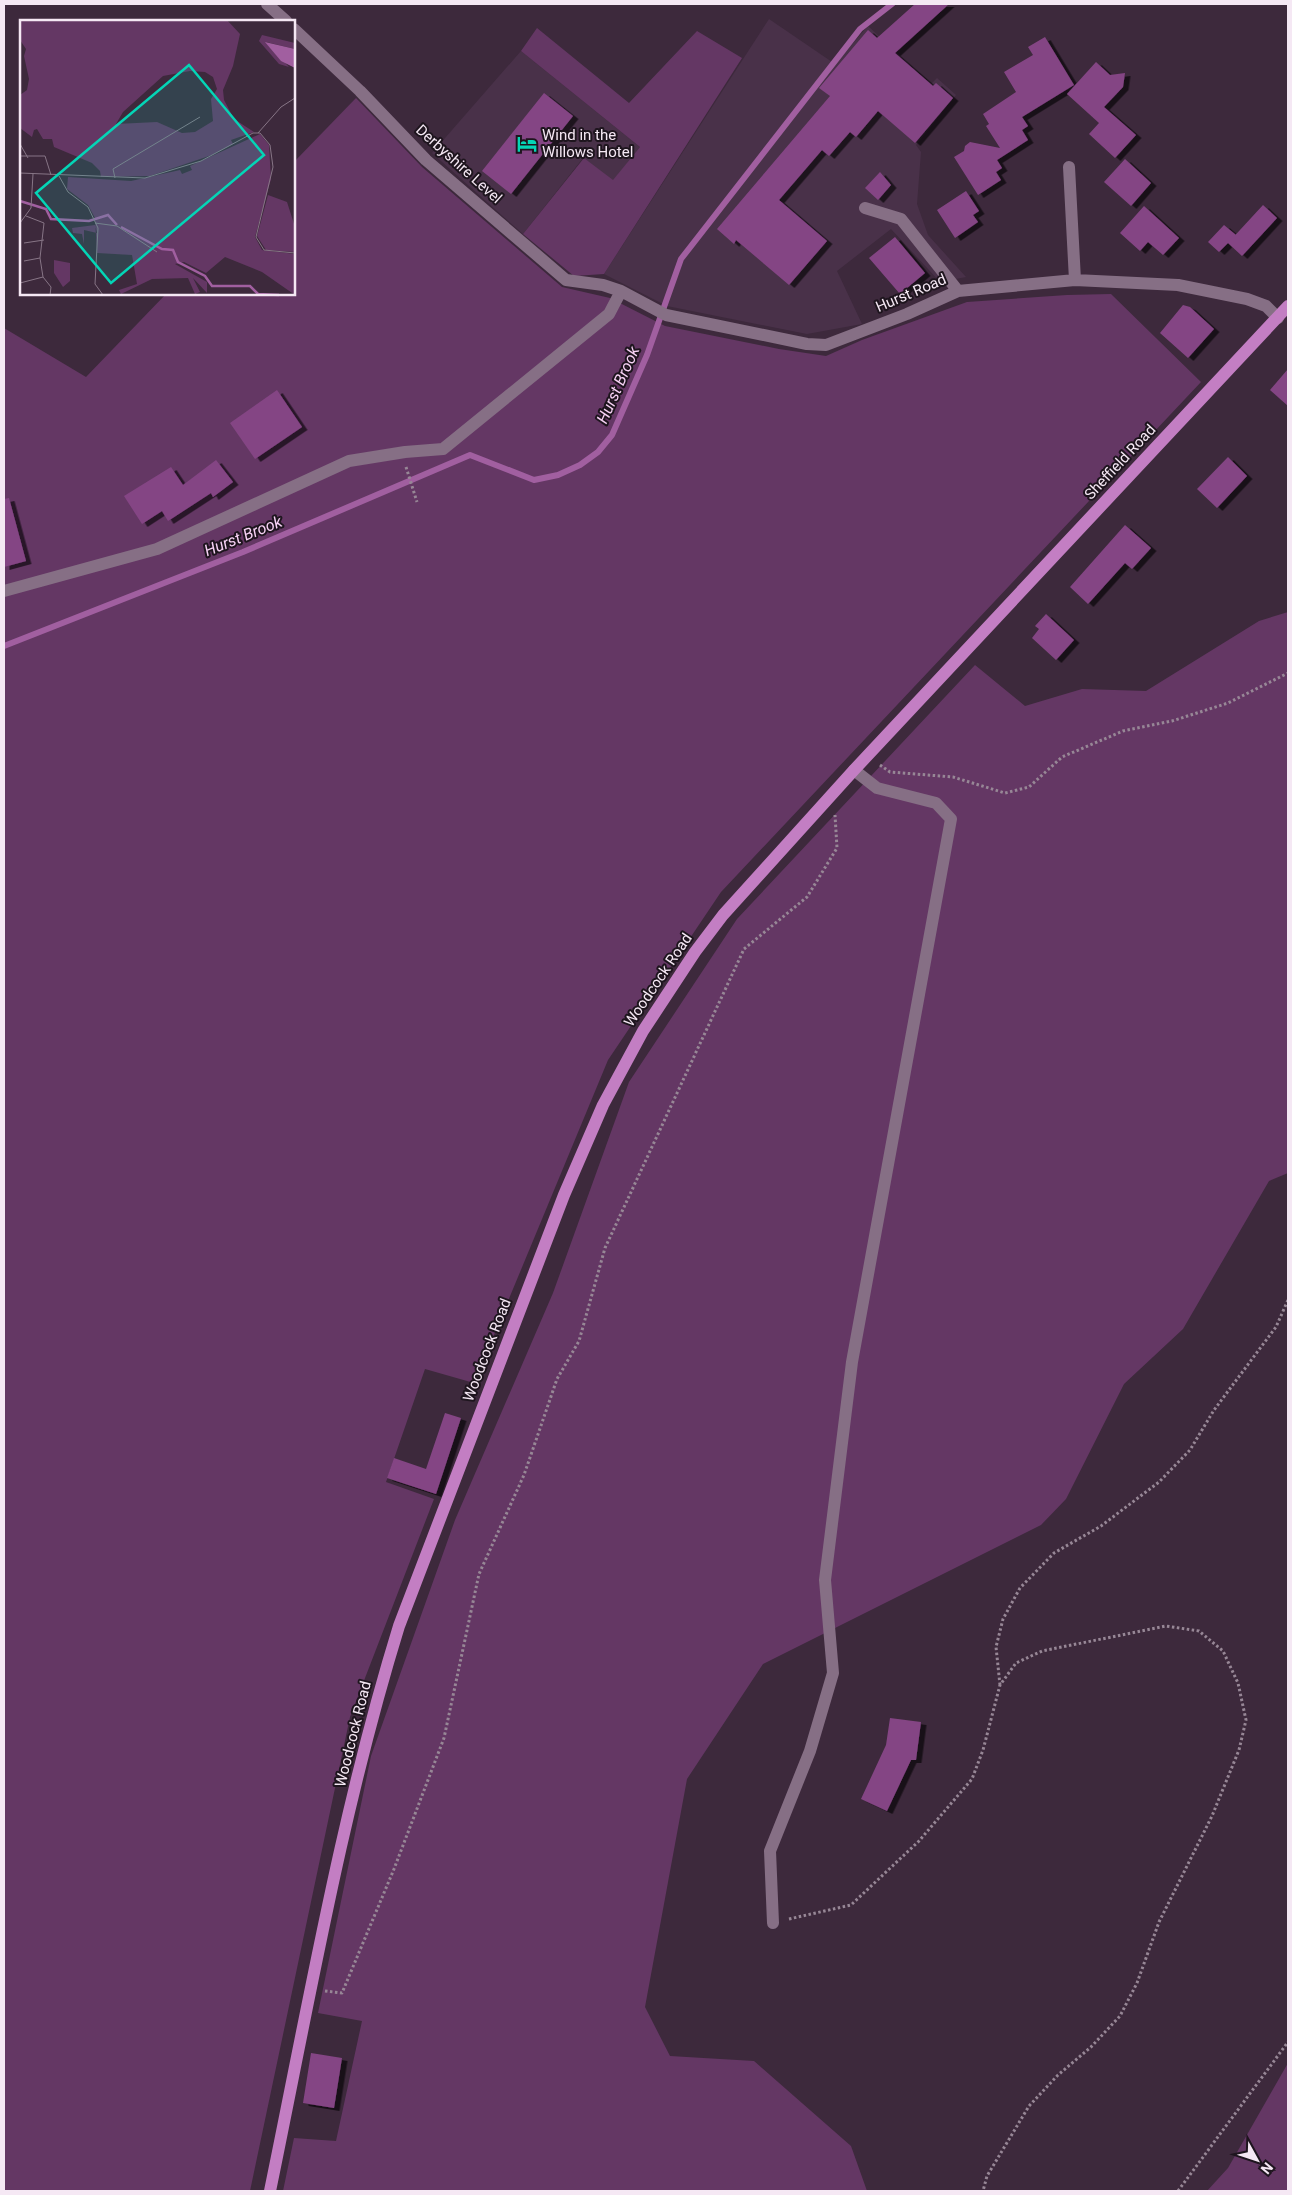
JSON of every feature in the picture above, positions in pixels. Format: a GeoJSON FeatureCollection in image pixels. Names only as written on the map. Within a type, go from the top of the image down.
{"type":"FeatureCollection","features":[{"type":"Feature","properties":{"kind":"main road","name":"Sheffield Road"},"geometry":{"type":"LineString","coordinates":[[976,640],[1284,314]]}},
{"type":"Feature","properties":{"kind":"main road","name":"Woodcock Road"},"geometry":{"type":"LineString","coordinates":[[270,2191],[367,1738],[399,1626],[588,1136],[643,1031],[694,952],[723,915],[834,792],[976,640]]}},
{"type":"Feature","properties":{"kind":"street"},"geometry":{"type":"LineString","coordinates":[[267,4],[285,20]]}},
{"type":"Feature","properties":{"kind":"street","name":"Derbyshire Level"},"geometry":{"type":"LineString","coordinates":[[295,30],[360,90],[426,160],[566,280],[603,285],[621,291]]}},
{"type":"Feature","properties":{"kind":"street"},"geometry":{"type":"LineString","coordinates":[[1069,167],[1075,280]]}},
{"type":"Feature","properties":{"kind":"street"},"geometry":{"type":"LineString","coordinates":[[865,208],[901,219],[958,291]]}},
{"type":"Feature","properties":{"kind":"street","name":"Hurst Road"},"geometry":{"type":"LineString","coordinates":[[621,291],[666,315],[807,344],[826,345],[907,314],[958,291],[1075,280],[1178,285],[1247,299],[1284,314]]}},
{"type":"Feature","properties":{"kind":"street"},"geometry":{"type":"LineString","coordinates":[[4,591],[157,549],[349,462],[405,452],[443,450],[609,314],[621,291]]}},
{"type":"Feature","properties":{"kind":"street"},"geometry":{"type":"LineString","coordinates":[[773,1923],[770,1851],[810,1751],[833,1674],[825,1580],[852,1362],[951,819],[936,803],[877,788],[854,770]]}},
{"type":"Feature","properties":{"kind":"path"},"geometry":{"type":"LineString","coordinates":[[407,468],[417,502]]}},
{"type":"Feature","properties":{"kind":"path"},"geometry":{"type":"LineString","coordinates":[[890,772],[953,777],[1005,793],[1029,787],[1062,757],[1123,731],[1172,722],[1228,703],[1288,673]]}},
{"type":"Feature","properties":{"kind":"path"},"geometry":{"type":"LineString","coordinates":[[312,1990],[342,1993],[394,1869],[444,1738],[479,1574],[524,1475],[557,1379],[578,1340],[604,1248],[744,949],[807,897],[837,848],[834,792]]}},
{"type":"Feature","properties":{"kind":"path"},"geometry":{"type":"LineString","coordinates":[[773,1923],[851,1905],[919,1841],[972,1779],[983,1750],[1000,1685],[996,1647],[1003,1618],[1020,1588],[1054,1553],[1108,1521],[1158,1482],[1190,1450],[1214,1410],[1276,1327],[1288,1300]]}},
{"type":"Feature","properties":{"kind":"path"},"geometry":{"type":"LineString","coordinates":[[983,2191],[987,2176],[1029,2106],[1058,2075],[1091,2047],[1120,2016],[1137,1983],[1159,1922],[1212,1816],[1239,1750],[1246,1720],[1238,1683],[1223,1651],[1199,1632],[1166,1626],[1042,1651],[1016,1663],[1000,1685]]}},
{"type":"Feature","properties":{"kind":"path"},"geometry":{"type":"LineString","coordinates":[[1178,2191],[1288,2042]]}},
{"type":"Feature","properties":{"kind":"shaded area"},"geometry":{"type":"Polygon","coordinates":[[[769,19],[835,64],[868,26],[931,84],[937,78],[956,95],[916,145],[921,152],[917,204],[928,235],[966,277],[940,282],[891,229],[837,271],[862,324],[807,334],[667,306],[604,274],[769,19]]]}},
{"type":"Feature","properties":{"kind":"shaded area"},"geometry":{"type":"Polygon","coordinates":[[[537,28],[629,103],[697,31],[742,58],[604,274],[574,276],[523,234],[584,158],[613,180],[640,147],[521,51],[537,28]]]}},
{"type":"Feature","properties":{"kind":"shaded area"},"geometry":{"type":"Polygon","coordinates":[[[521,51],[640,147],[613,181],[583,158],[523,234],[432,153],[521,51]]]}},
{"type":"Feature","properties":{"kind":"shaded area"},"geometry":{"type":"Polygon","coordinates":[[[356,98],[422,167],[562,287],[610,298],[665,326],[779,349],[826,356],[862,340],[967,302],[1111,294],[1201,382],[721,892],[608,1060],[474,1383],[425,1369],[386,1482],[434,1499],[350,1717],[250,2191],[4,2191],[4,328],[86,377],[165,295],[295,295],[295,161],[356,98]]]}},
{"type":"Feature","properties":{"kind":"shaded area"},"geometry":{"type":"Polygon","coordinates":[[[1288,612],[1288,1173],[1269,1181],[1183,1329],[1124,1384],[1066,1499],[1041,1525],[763,1664],[687,1779],[645,2007],[670,2056],[754,2061],[851,2146],[867,2191],[283,2191],[294,2138],[336,2141],[362,2021],[318,2013],[371,1756],[455,1520],[553,1293],[629,1082],[737,919],[975,665],[1025,706],[1082,689],[1146,691],[1259,621],[1288,612]]]}},
{"type":"Feature","properties":{"kind":"shaded area"},"geometry":{"type":"Polygon","coordinates":[[[1288,2063],[1288,2191],[1207,2191],[1228,2168],[1288,2063]]]}},
{"type":"Feature","properties":{"kind":"building"},"geometry":{"type":"Polygon","coordinates":[[[915,4],[949,4],[895,53],[933,86],[936,83],[953,98],[915,143],[878,111],[856,137],[850,132],[829,156],[822,150],[779,200],[827,241],[789,285],[736,240],[734,244],[717,229],[830,96],[819,88],[868,30],[877,38],[915,4]]]}},
{"type":"Feature","properties":{"kind":"building"},"geometry":{"type":"Polygon","coordinates":[[[1045,37],[1074,85],[1022,117],[1028,126],[1022,130],[1028,140],[997,160],[1002,168],[996,172],[1001,180],[978,195],[954,157],[964,151],[965,146],[970,142],[1000,148],[986,126],[989,124],[983,114],[1016,92],[1004,72],[1033,55],[1028,47],[1045,37]]]}},
{"type":"Feature","properties":{"kind":"building"},"geometry":{"type":"Polygon","coordinates":[[[1096,62],[1110,75],[1125,73],[1123,87],[1104,107],[1136,135],[1115,158],[1089,134],[1099,123],[1067,94],[1096,62]]]}},
{"type":"Feature","properties":{"kind":"building","name":"Wind in the Willows Hotel"},"geometry":{"type":"Polygon","coordinates":[[[544,93],[573,116],[511,194],[482,171],[544,93]]]}},
{"type":"Feature","properties":{"kind":"building"},"geometry":{"type":"Polygon","coordinates":[[[1125,159],[1151,183],[1131,206],[1104,182],[1125,159]]]}},
{"type":"Feature","properties":{"kind":"building"},"geometry":{"type":"Polygon","coordinates":[[[880,172],[891,185],[878,200],[865,188],[880,172]]]}},
{"type":"Feature","properties":{"kind":"building"},"geometry":{"type":"Polygon","coordinates":[[[966,191],[979,211],[973,215],[978,222],[955,238],[937,210],[966,191]]]}},
{"type":"Feature","properties":{"kind":"building"},"geometry":{"type":"Polygon","coordinates":[[[1263,205],[1277,218],[1242,256],[1228,243],[1263,205]]]}},
{"type":"Feature","properties":{"kind":"building"},"geometry":{"type":"Polygon","coordinates":[[[1144,206],[1179,238],[1163,255],[1148,242],[1140,251],[1120,233],[1144,206]]]}},
{"type":"Feature","properties":{"kind":"building"},"geometry":{"type":"Polygon","coordinates":[[[1224,225],[1236,235],[1219,252],[1208,242],[1224,225]]]}},
{"type":"Feature","properties":{"kind":"building"},"geometry":{"type":"Polygon","coordinates":[[[895,237],[925,273],[900,294],[869,258],[895,237]]]}},
{"type":"Feature","properties":{"kind":"building"},"geometry":{"type":"Polygon","coordinates":[[[1183,305],[1190,307],[1214,329],[1188,358],[1160,333],[1183,305]]]}},
{"type":"Feature","properties":{"kind":"building"},"geometry":{"type":"Polygon","coordinates":[[[1288,369],[1288,406],[1270,390],[1288,369]]]}},
{"type":"Feature","properties":{"kind":"building"},"geometry":{"type":"Polygon","coordinates":[[[277,390],[302,427],[255,459],[230,423],[277,390]]]}},
{"type":"Feature","properties":{"kind":"building"},"geometry":{"type":"Polygon","coordinates":[[[1228,457],[1247,476],[1217,508],[1197,489],[1228,457]]]}},
{"type":"Feature","properties":{"kind":"building"},"geometry":{"type":"Polygon","coordinates":[[[216,460],[233,482],[213,497],[211,493],[168,521],[162,511],[142,524],[124,496],[171,467],[183,485],[216,460]]]}},
{"type":"Feature","properties":{"kind":"building"},"geometry":{"type":"Polygon","coordinates":[[[9,498],[26,561],[4,567],[4,499],[9,498]]]}},
{"type":"Feature","properties":{"kind":"building"},"geometry":{"type":"Polygon","coordinates":[[[1125,525],[1151,548],[1132,569],[1125,563],[1088,604],[1070,587],[1125,525]]]}},
{"type":"Feature","properties":{"kind":"building"},"geometry":{"type":"Polygon","coordinates":[[[1046,614],[1074,640],[1056,660],[1032,638],[1039,629],[1035,626],[1046,614]]]}},
{"type":"Feature","properties":{"kind":"building"},"geometry":{"type":"Polygon","coordinates":[[[445,1413],[461,1418],[436,1494],[387,1478],[394,1458],[426,1469],[445,1413]]]}},
{"type":"Feature","properties":{"kind":"building"},"geometry":{"type":"Polygon","coordinates":[[[890,1718],[921,1722],[916,1760],[911,1760],[887,1811],[861,1799],[886,1745],[890,1718]]]}},
{"type":"Feature","properties":{"kind":"building"},"geometry":{"type":"Polygon","coordinates":[[[311,2053],[342,2058],[334,2108],[303,2103],[311,2053]]]}},
{"type":"Feature","properties":{"kind":"waterway","name":"Hurst Brook"},"geometry":{"type":"LineString","coordinates":[[4,646],[243,552],[470,455],[534,480],[558,475],[580,465],[598,452],[612,435],[647,355],[681,259],[860,29],[892,4]]}},
{"type":"Feature","properties":{"kind":"place","name":"Wind in the Willows Hotel"},"geometry":{"type":"Point","coordinates":[527,144]}}]}
